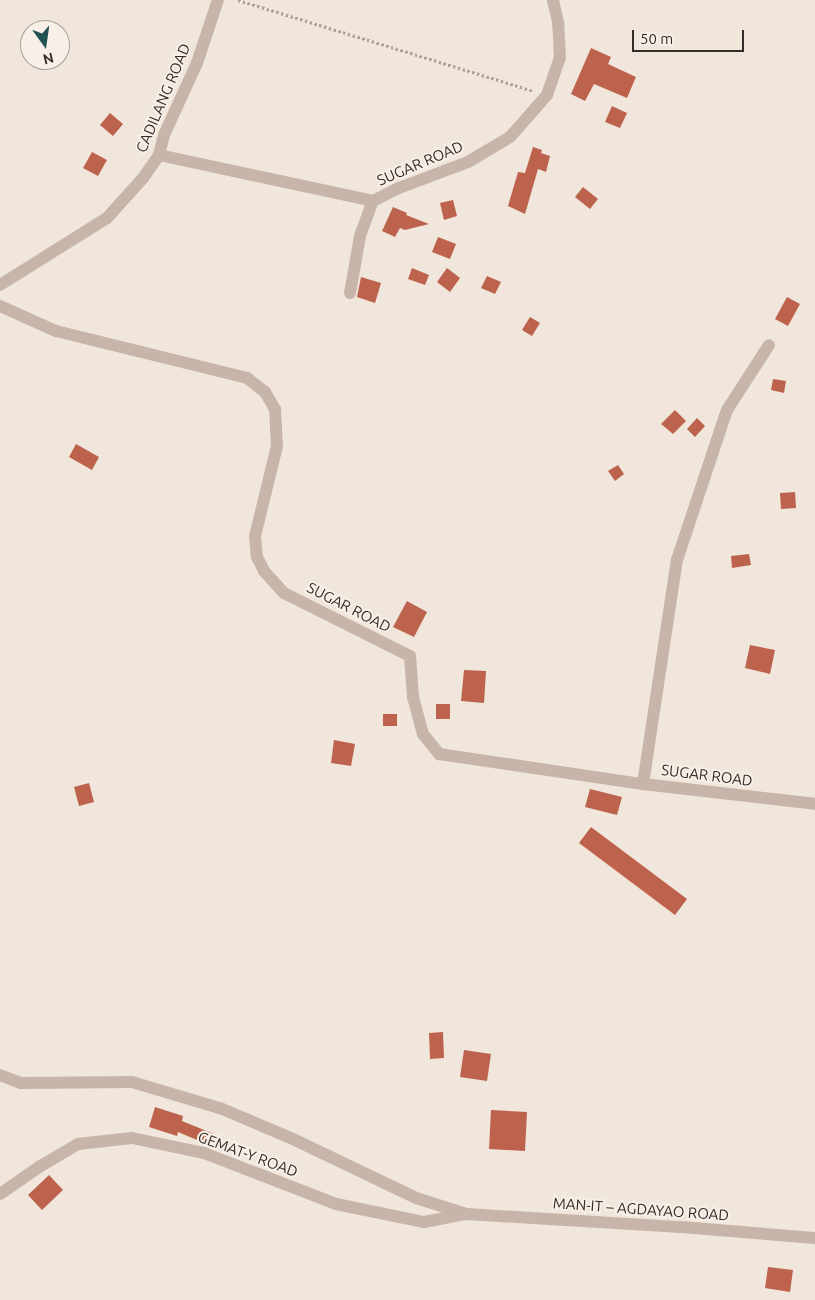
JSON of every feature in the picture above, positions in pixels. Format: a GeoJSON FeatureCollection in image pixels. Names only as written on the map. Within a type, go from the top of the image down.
{"type":"FeatureCollection","features":[{"type":"Feature","properties":{"kind":"street","name":"CADILANG ROAD"},"geometry":{"type":"LineString","coordinates":[[0,285],[108,218],[143,178],[159,155],[164,135],[197,63],[218,0]]}},
{"type":"Feature","properties":{"kind":"street","name":"SUGAR ROAD"},"geometry":{"type":"LineString","coordinates":[[159,155],[373,201],[399,188],[468,162],[502,142],[510,136],[548,95],[560,58],[558,22],[553,0]]}},
{"type":"Feature","properties":{"kind":"street"},"geometry":{"type":"LineString","coordinates":[[350,293],[360,236],[373,201]]}},
{"type":"Feature","properties":{"kind":"street","name":"SUGAR ROAD"},"geometry":{"type":"LineString","coordinates":[[0,306],[56,331],[247,378],[266,392],[275,409],[277,446],[255,536],[257,557],[264,571],[284,592],[410,656],[413,697],[423,734],[439,754],[643,784],[815,804]]}},
{"type":"Feature","properties":{"kind":"street"},"geometry":{"type":"LineString","coordinates":[[643,784],[677,560],[727,410],[769,344]]}},
{"type":"Feature","properties":{"kind":"street"},"geometry":{"type":"LineString","coordinates":[[0,1075],[21,1083],[132,1082],[220,1108],[293,1139],[416,1198],[466,1214]]}},
{"type":"Feature","properties":{"kind":"street","name":"GEMAT-Y ROAD"},"geometry":{"type":"LineString","coordinates":[[0,1194],[39,1167],[78,1144],[132,1138],[204,1153],[336,1204],[424,1222],[466,1214]]}},
{"type":"Feature","properties":{"kind":"street","name":"MAN-IT – AGDAYAO ROAD"},"geometry":{"type":"LineString","coordinates":[[466,1214],[681,1227],[815,1238]]}},
{"type":"Feature","properties":{"kind":"path"},"geometry":{"type":"LineString","coordinates":[[238,0],[548,95]]}},
{"type":"Feature","properties":{"kind":"building"},"geometry":{"type":"Polygon","coordinates":[[[591,48],[611,57],[608,64],[636,77],[627,98],[594,84],[585,101],[571,94],[591,48]]]}},
{"type":"Feature","properties":{"kind":"building"},"geometry":{"type":"Polygon","coordinates":[[[612,106],[627,113],[620,128],[605,122],[612,106]]]}},
{"type":"Feature","properties":{"kind":"building"},"geometry":{"type":"Polygon","coordinates":[[[110,113],[123,124],[113,136],[100,125],[110,113]]]}},
{"type":"Feature","properties":{"kind":"building"},"geometry":{"type":"Polygon","coordinates":[[[533,147],[542,150],[541,153],[550,156],[546,172],[538,169],[525,214],[508,206],[518,172],[525,173],[533,147]]]}},
{"type":"Feature","properties":{"kind":"building"},"geometry":{"type":"Polygon","coordinates":[[[92,152],[107,160],[98,176],[83,168],[92,152]]]}},
{"type":"Feature","properties":{"kind":"building"},"geometry":{"type":"Polygon","coordinates":[[[583,187],[598,199],[590,209],[575,197],[583,187]]]}},
{"type":"Feature","properties":{"kind":"building"},"geometry":{"type":"Polygon","coordinates":[[[453,200],[457,216],[444,220],[440,203],[453,200]]]}},
{"type":"Feature","properties":{"kind":"building"},"geometry":{"type":"Polygon","coordinates":[[[393,207],[407,213],[406,215],[429,224],[405,230],[400,228],[395,237],[382,231],[393,207]]]}},
{"type":"Feature","properties":{"kind":"building"},"geometry":{"type":"Polygon","coordinates":[[[438,237],[456,244],[450,259],[432,252],[438,237]]]}},
{"type":"Feature","properties":{"kind":"building"},"geometry":{"type":"Polygon","coordinates":[[[412,268],[429,275],[425,285],[408,279],[412,268]]]}},
{"type":"Feature","properties":{"kind":"building"},"geometry":{"type":"Polygon","coordinates":[[[447,268],[460,278],[450,292],[437,282],[447,268]]]}},
{"type":"Feature","properties":{"kind":"building"},"geometry":{"type":"Polygon","coordinates":[[[487,276],[501,282],[495,294],[481,288],[487,276]]]}},
{"type":"Feature","properties":{"kind":"building"},"geometry":{"type":"Polygon","coordinates":[[[361,277],[381,283],[375,303],[357,297],[361,277]]]}},
{"type":"Feature","properties":{"kind":"building"},"geometry":{"type":"Polygon","coordinates":[[[787,297],[800,304],[788,326],[775,319],[787,297]]]}},
{"type":"Feature","properties":{"kind":"building"},"geometry":{"type":"Polygon","coordinates":[[[530,317],[540,323],[532,336],[522,330],[530,317]]]}},
{"type":"Feature","properties":{"kind":"building"},"geometry":{"type":"Polygon","coordinates":[[[773,379],[786,381],[784,393],[771,390],[773,379]]]}},
{"type":"Feature","properties":{"kind":"building"},"geometry":{"type":"Polygon","coordinates":[[[675,410],[686,421],[673,434],[661,424],[675,410]]]}},
{"type":"Feature","properties":{"kind":"building"},"geometry":{"type":"Polygon","coordinates":[[[697,418],[705,426],[695,437],[687,429],[697,418]]]}},
{"type":"Feature","properties":{"kind":"building"},"geometry":{"type":"Polygon","coordinates":[[[76,444],[99,457],[92,470],[69,457],[76,444]]]}},
{"type":"Feature","properties":{"kind":"building"},"geometry":{"type":"Polygon","coordinates":[[[618,465],[624,474],[615,481],[608,471],[618,465]]]}},
{"type":"Feature","properties":{"kind":"building"},"geometry":{"type":"Polygon","coordinates":[[[795,492],[796,508],[781,509],[780,493],[795,492]]]}},
{"type":"Feature","properties":{"kind":"building"},"geometry":{"type":"Polygon","coordinates":[[[749,554],[751,565],[732,568],[731,556],[749,554]]]}},
{"type":"Feature","properties":{"kind":"building"},"geometry":{"type":"Polygon","coordinates":[[[407,601],[427,612],[414,637],[393,627],[407,601]]]}},
{"type":"Feature","properties":{"kind":"building"},"geometry":{"type":"Polygon","coordinates":[[[750,645],[775,650],[770,674],[745,668],[750,645]]]}},
{"type":"Feature","properties":{"kind":"building"},"geometry":{"type":"Polygon","coordinates":[[[464,670],[486,671],[484,703],[461,701],[464,670]]]}},
{"type":"Feature","properties":{"kind":"building"},"geometry":{"type":"Polygon","coordinates":[[[436,704],[450,704],[450,719],[436,719],[436,704]]]}},
{"type":"Feature","properties":{"kind":"building"},"geometry":{"type":"Polygon","coordinates":[[[383,714],[397,714],[397,726],[383,726],[383,714]]]}},
{"type":"Feature","properties":{"kind":"building"},"geometry":{"type":"Polygon","coordinates":[[[334,740],[355,744],[351,766],[331,763],[334,740]]]}},
{"type":"Feature","properties":{"kind":"building"},"geometry":{"type":"Polygon","coordinates":[[[89,783],[94,802],[79,806],[74,787],[89,783]]]}},
{"type":"Feature","properties":{"kind":"building"},"geometry":{"type":"Polygon","coordinates":[[[590,789],[622,797],[617,815],[585,807],[590,789]]]}},
{"type":"Feature","properties":{"kind":"building"},"geometry":{"type":"Polygon","coordinates":[[[591,827],[687,899],[675,915],[579,843],[591,827]]]}},
{"type":"Feature","properties":{"kind":"building"},"geometry":{"type":"Polygon","coordinates":[[[443,1032],[444,1058],[430,1059],[429,1033],[443,1032]]]}},
{"type":"Feature","properties":{"kind":"building"},"geometry":{"type":"Polygon","coordinates":[[[464,1050],[491,1054],[487,1081],[460,1077],[464,1050]]]}},
{"type":"Feature","properties":{"kind":"building"},"geometry":{"type":"Polygon","coordinates":[[[155,1107],[183,1116],[182,1121],[214,1134],[209,1145],[178,1132],[177,1136],[149,1127],[155,1107]]]}},
{"type":"Feature","properties":{"kind":"building"},"geometry":{"type":"Polygon","coordinates":[[[491,1110],[527,1112],[525,1151],[489,1149],[491,1110]]]}},
{"type":"Feature","properties":{"kind":"building"},"geometry":{"type":"Polygon","coordinates":[[[49,1175],[63,1190],[42,1210],[28,1195],[49,1175]]]}},
{"type":"Feature","properties":{"kind":"building"},"geometry":{"type":"Polygon","coordinates":[[[768,1267],[793,1270],[790,1292],[765,1288],[768,1267]]]}}]}
